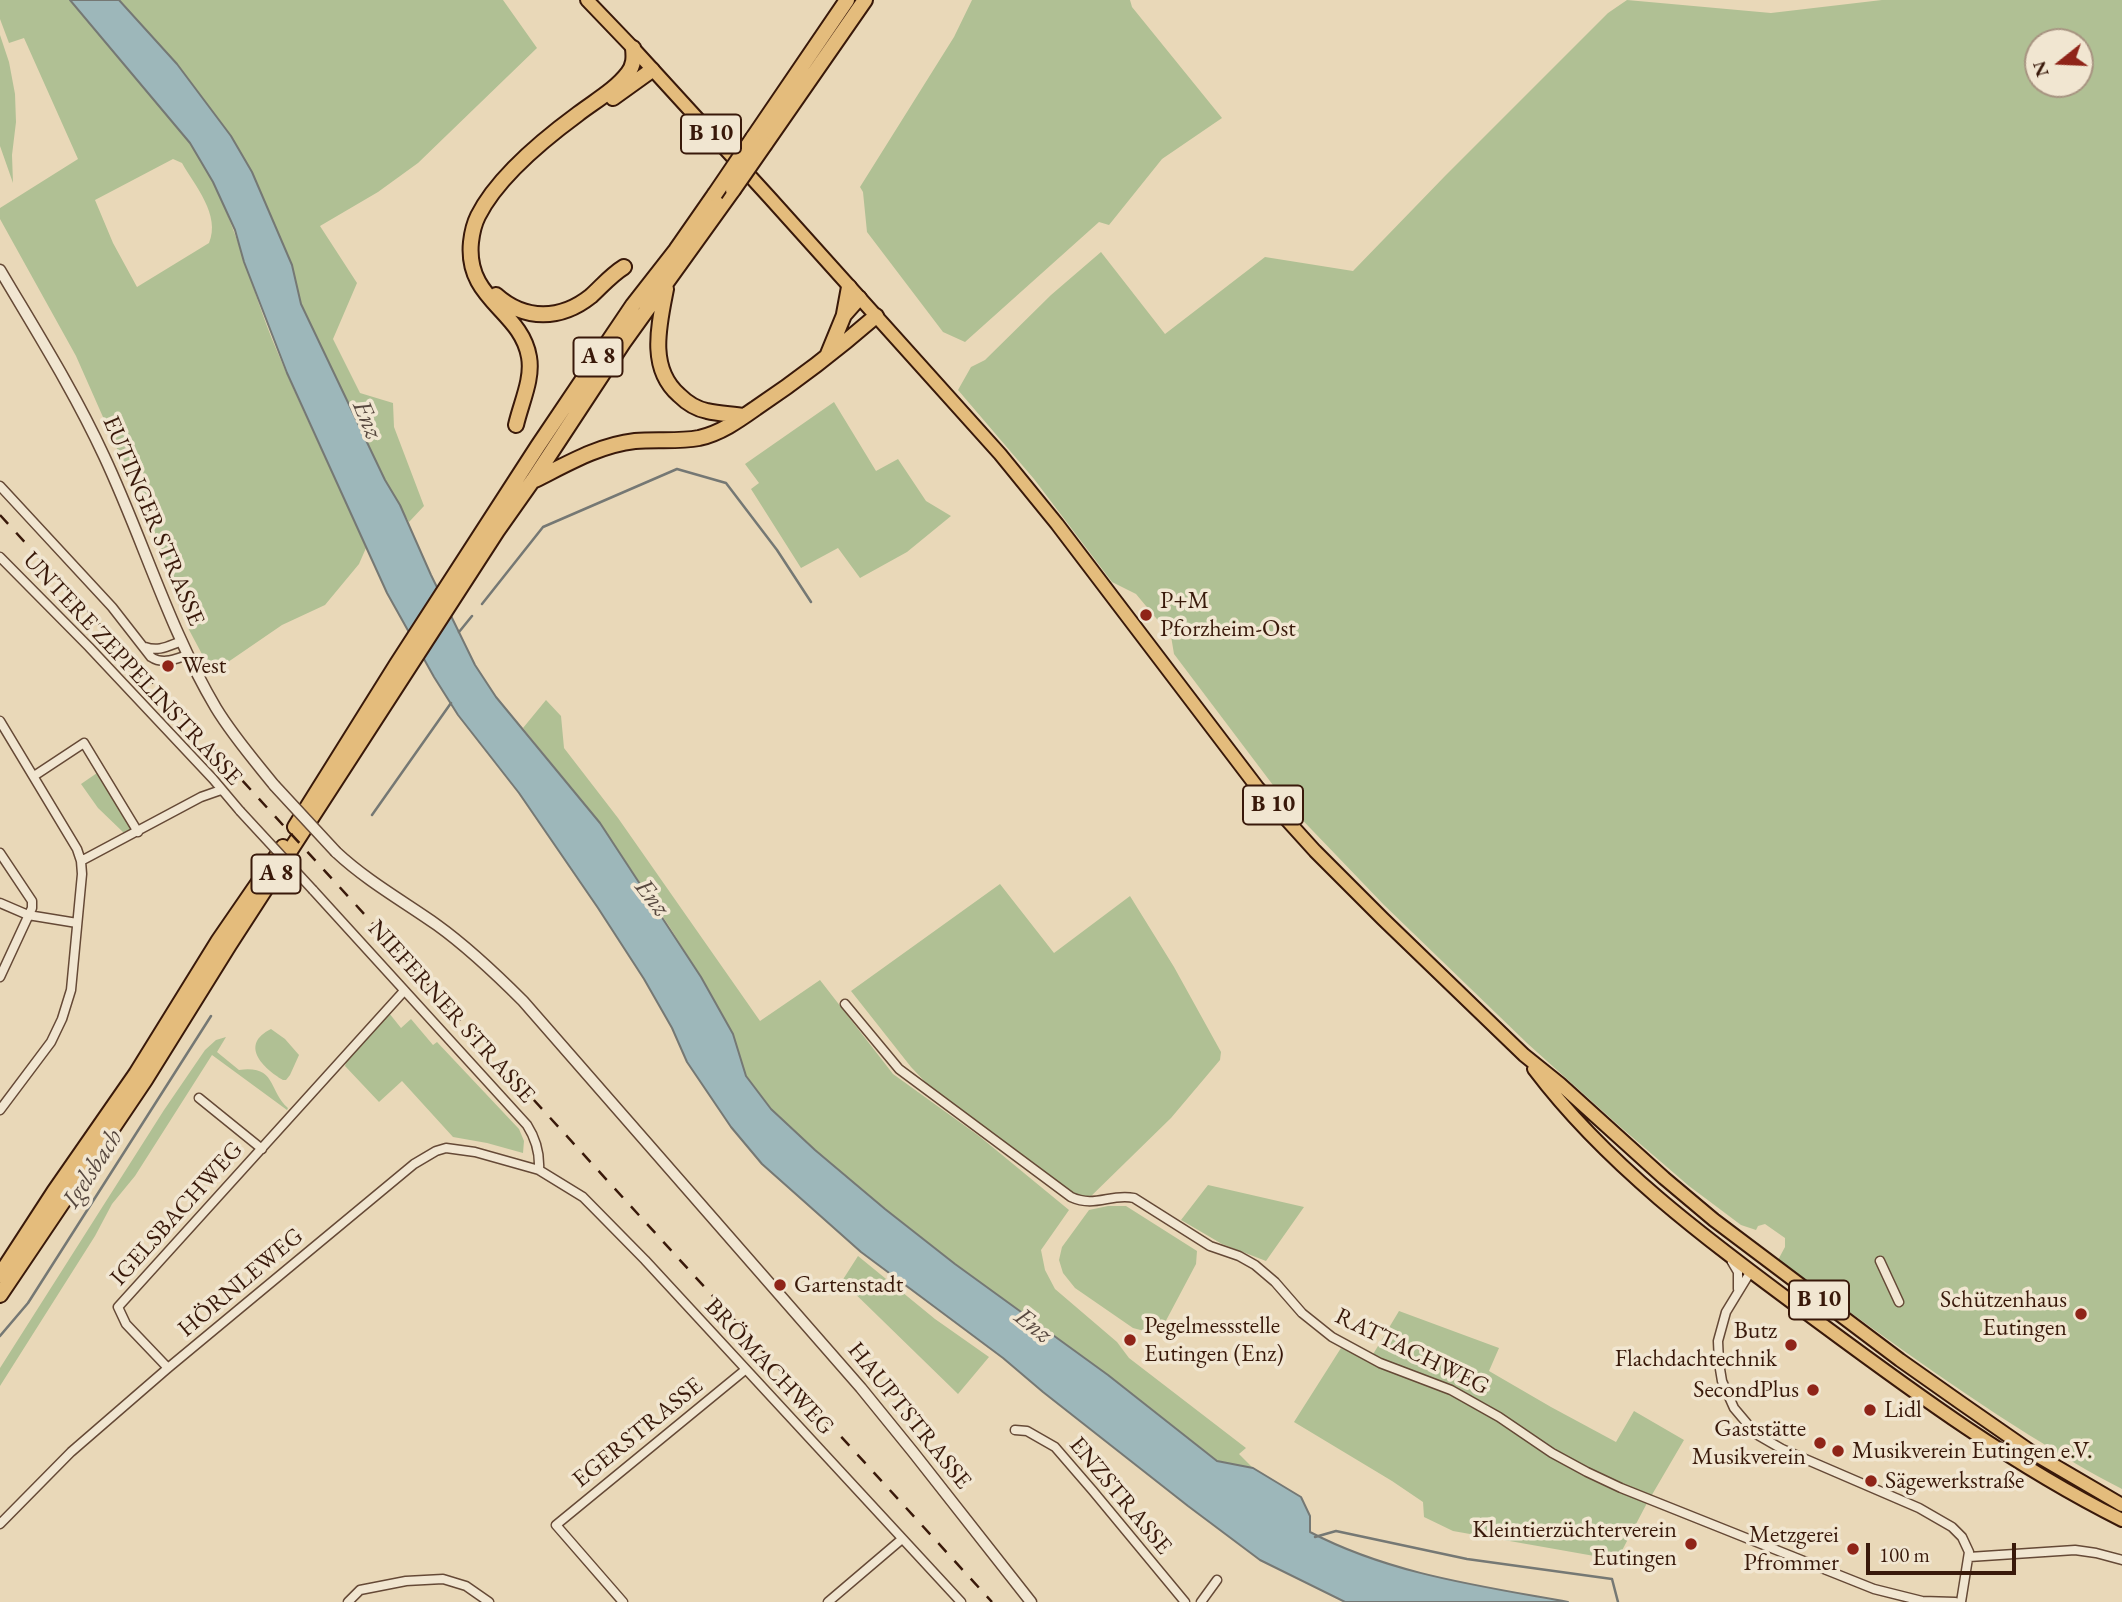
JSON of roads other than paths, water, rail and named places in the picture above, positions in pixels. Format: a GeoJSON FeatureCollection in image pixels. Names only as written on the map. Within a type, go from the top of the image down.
{"type":"FeatureCollection","features":[{"type":"Feature","properties":{"kind":"highway","name":"A 8"},"geometry":{"type":"LineString","coordinates":[[492,528],[533,480],[590,391],[733,190],[759,141],[847,0]]}},
{"type":"Feature","properties":{"kind":"highway","name":"A 8"},"geometry":{"type":"LineString","coordinates":[[0,1275],[136,1074],[219,940],[402,667],[633,305],[865,0]]}},
{"type":"Feature","properties":{"kind":"highway"},"geometry":{"type":"LineString","coordinates":[[516,425],[529,382],[529,356],[520,334],[485,293],[476,277],[470,252],[475,220],[488,197],[503,179],[571,119],[620,83],[635,59],[634,48]]}},
{"type":"Feature","properties":{"kind":"highway"},"geometry":{"type":"LineString","coordinates":[[624,267],[578,305],[550,314],[523,313],[504,302],[490,287],[481,265],[479,240],[488,214],[512,183],[559,139],[652,70]]}},
{"type":"Feature","properties":{"kind":"highway"},"geometry":{"type":"LineString","coordinates":[[667,284],[658,348],[668,386],[684,401],[704,411],[744,416]]}},
{"type":"Feature","properties":{"kind":"highway"},"geometry":{"type":"LineString","coordinates":[[826,358],[854,293]]}},
{"type":"Feature","properties":{"kind":"highway"},"geometry":{"type":"LineString","coordinates":[[533,480],[607,447],[636,441],[700,438],[722,430],[788,387],[876,316]]}},
{"type":"Feature","properties":{"kind":"highway","name":"A 8"},"geometry":{"type":"LineString","coordinates":[[0,1295],[145,1080],[402,667]]}},
{"type":"Feature","properties":{"kind":"main road","name":"B 10"},"geometry":{"type":"LineString","coordinates":[[587,0],[634,48],[1020,477],[1276,810],[1340,877],[1524,1055],[1688,1198],[1900,1360],[2033,1453],[2122,1505]]}},
{"type":"Feature","properties":{"kind":"main road","name":"B 10"},"geometry":{"type":"LineString","coordinates":[[1524,1055],[1551,1092],[1613,1156],[1679,1214],[1751,1271],[1942,1411],[2021,1463],[2122,1520]]}},
{"type":"Feature","properties":{"kind":"main road"},"geometry":{"type":"LineString","coordinates":[[1751,1271],[1762,1256]]}},
{"type":"Feature","properties":{"kind":"street","name":"EUTINGER STRASSE"},"geometry":{"type":"LineString","coordinates":[[0,270],[59,369],[103,454],[188,655],[217,710],[239,742],[335,852],[367,879],[447,932],[490,968],[541,1021],[751,1261]]}},
{"type":"Feature","properties":{"kind":"street"},"geometry":{"type":"LineString","coordinates":[[0,486],[112,607],[158,662],[188,655]]}},
{"type":"Feature","properties":{"kind":"street","name":"UNTERE ZEPPELINSTRASSE"},"geometry":{"type":"LineString","coordinates":[[0,556],[89,647],[313,890]]}},
{"type":"Feature","properties":{"kind":"street"},"geometry":{"type":"LineString","coordinates":[[142,646],[153,650],[163,649],[182,641]]}},
{"type":"Feature","properties":{"kind":"street"},"geometry":{"type":"LineString","coordinates":[[0,721],[77,849],[81,861],[71,990],[62,1019],[51,1042],[0,1110]]}},
{"type":"Feature","properties":{"kind":"street"},"geometry":{"type":"LineString","coordinates":[[34,776],[84,743],[138,832]]}},
{"type":"Feature","properties":{"kind":"street"},"geometry":{"type":"LineString","coordinates":[[81,861],[201,797],[221,790]]}},
{"type":"Feature","properties":{"kind":"street"},"geometry":{"type":"LineString","coordinates":[[0,853],[32,901],[32,908],[0,978]]}},
{"type":"Feature","properties":{"kind":"street","name":"NIEFERNER STRASSE"},"geometry":{"type":"LineString","coordinates":[[313,890],[527,1125],[537,1144],[539,1170]]}},
{"type":"Feature","properties":{"kind":"street"},"geometry":{"type":"LineString","coordinates":[[0,904],[28,915],[77,923]]}},
{"type":"Feature","properties":{"kind":"street","name":"IGELSBACHWEG"},"geometry":{"type":"LineString","coordinates":[[169,1368],[126,1324],[118,1307],[404,991]]}},
{"type":"Feature","properties":{"kind":"street","name":"RATTACHWEG"},"geometry":{"type":"LineString","coordinates":[[845,1004],[899,1069],[1071,1197],[1088,1203],[1124,1196],[1135,1198],[1210,1246],[1255,1265],[1275,1282],[1308,1318],[1351,1348],[1380,1363],[1451,1390],[1499,1417],[1558,1457],[1621,1488],[1874,1589],[1910,1599],[1955,1602]]}},
{"type":"Feature","properties":{"kind":"street","name":"IGELSBACHWEG"},"geometry":{"type":"LineString","coordinates":[[199,1098],[262,1149]]}},
{"type":"Feature","properties":{"kind":"street","name":"HÖRNLEWEG"},"geometry":{"type":"LineString","coordinates":[[0,1524],[71,1452],[414,1164],[446,1148],[475,1152],[539,1170]]}},
{"type":"Feature","properties":{"kind":"street","name":"BRÖMACHWEG"},"geometry":{"type":"LineString","coordinates":[[539,1170],[575,1191],[599,1211],[961,1602]]}},
{"type":"Feature","properties":{"kind":"street"},"geometry":{"type":"LineString","coordinates":[[1722,1248],[1738,1272],[1737,1294]]}},
{"type":"Feature","properties":{"kind":"street","name":"HAUPTSTRASSE"},"geometry":{"type":"LineString","coordinates":[[751,1261],[913,1452],[1031,1602]]}},
{"type":"Feature","properties":{"kind":"street"},"geometry":{"type":"LineString","coordinates":[[1880,1261],[1899,1302]]}},
{"type":"Feature","properties":{"kind":"street"},"geometry":{"type":"LineString","coordinates":[[1751,1271],[1726,1312],[1720,1332],[1718,1349],[1722,1381],[1729,1399],[1756,1434],[1782,1449],[1919,1508],[1943,1521],[1962,1537],[1969,1556],[1961,1602]]}},
{"type":"Feature","properties":{"kind":"street","name":"EGERSTRASSE"},"geometry":{"type":"LineString","coordinates":[[623,1602],[556,1525],[745,1370]]}},
{"type":"Feature","properties":{"kind":"street","name":"ENZSTRASSE"},"geometry":{"type":"LineString","coordinates":[[1015,1430],[1027,1430],[1055,1447],[1094,1490],[1185,1602]]}},
{"type":"Feature","properties":{"kind":"street"},"geometry":{"type":"LineString","coordinates":[[828,1602],[902,1539]]}},
{"type":"Feature","properties":{"kind":"street"},"geometry":{"type":"LineString","coordinates":[[1969,1556],[2075,1550],[2122,1560]]}},
{"type":"Feature","properties":{"kind":"street"},"geometry":{"type":"LineString","coordinates":[[348,1602],[360,1590],[406,1581],[443,1579],[466,1586],[488,1601]]}},
{"type":"Feature","properties":{"kind":"street"},"geometry":{"type":"LineString","coordinates":[[1201,1602],[1217,1580]]}},
{"type":"Feature","properties":{"kind":"water","name":"Enz"},"geometry":{"type":"Polygon","coordinates":[[[70,0],[119,0],[177,64],[231,136],[252,172],[292,265],[301,304],[475,665],[496,697],[600,823],[701,977],[733,1034],[746,1076],[771,1109],[885,1209],[955,1264],[1108,1375],[1217,1461],[1253,1468],[1301,1497],[1310,1516],[1310,1532],[1372,1558],[1436,1577],[1568,1602],[1345,1602],[1260,1560],[1003,1358],[861,1252],[762,1164],[731,1127],[687,1062],[672,1028],[644,979],[598,908],[519,793],[458,715],[434,677],[387,593],[287,373],[244,262],[235,230],[213,182],[190,143],[70,0]]]}},
{"type":"Feature","properties":{"kind":"waterway"},"geometry":{"type":"LineString","coordinates":[[482,604],[543,527],[677,469],[726,483],[777,550],[811,602]]}},
{"type":"Feature","properties":{"kind":"waterway"},"geometry":{"type":"LineString","coordinates":[[459,632],[472,616]]}},
{"type":"Feature","properties":{"kind":"waterway","name":"Igelsbach"},"geometry":{"type":"LineString","coordinates":[[372,815],[451,703]]}},
{"type":"Feature","properties":{"kind":"waterway","name":"Igelsbach"},"geometry":{"type":"LineString","coordinates":[[0,1336],[28,1303],[211,1016]]}},
{"type":"Feature","properties":{"kind":"waterway"},"geometry":{"type":"LineString","coordinates":[[1315,1537],[1336,1531],[1467,1559],[1612,1579],[1618,1602]]}},
{"type":"Feature","properties":{"kind":"railway"},"geometry":{"type":"LineString","coordinates":[[0,515],[992,1602]]}},
{"type":"Feature","properties":{"kind":"place","name":"P+M Pforzheim-Ost"},"geometry":{"type":"Point","coordinates":[1146,615]}},
{"type":"Feature","properties":{"kind":"place","name":"West"},"geometry":{"type":"Point","coordinates":[168,666]}},
{"type":"Feature","properties":{"kind":"place","name":"Gartenstadt"},"geometry":{"type":"Point","coordinates":[780,1285]}},
{"type":"Feature","properties":{"kind":"place","name":"Schützenhaus Eutingen"},"geometry":{"type":"Point","coordinates":[2081,1314]}},
{"type":"Feature","properties":{"kind":"place","name":"Pegelmessstelle Eutingen (Enz)"},"geometry":{"type":"Point","coordinates":[1130,1340]}},
{"type":"Feature","properties":{"kind":"place","name":"Butz Flachdachtechnik"},"geometry":{"type":"Point","coordinates":[1791,1345]}},
{"type":"Feature","properties":{"kind":"place","name":"SecondPlus"},"geometry":{"type":"Point","coordinates":[1813,1390]}},
{"type":"Feature","properties":{"kind":"place","name":"Lidl"},"geometry":{"type":"Point","coordinates":[1870,1410]}},
{"type":"Feature","properties":{"kind":"place","name":"Gaststätte Musikverein"},"geometry":{"type":"Point","coordinates":[1820,1443]}},
{"type":"Feature","properties":{"kind":"place","name":"Musikverein Eutingen e.V."},"geometry":{"type":"Point","coordinates":[1838,1451]}},
{"type":"Feature","properties":{"kind":"place","name":"Sägewerkstraße"},"geometry":{"type":"Point","coordinates":[1871,1481]}},
{"type":"Feature","properties":{"kind":"place","name":"Kleintierzüchterverein Eutingen"},"geometry":{"type":"Point","coordinates":[1691,1544]}},
{"type":"Feature","properties":{"kind":"place","name":"Metzgerei Pfrommer"},"geometry":{"type":"Point","coordinates":[1853,1549]}}]}
